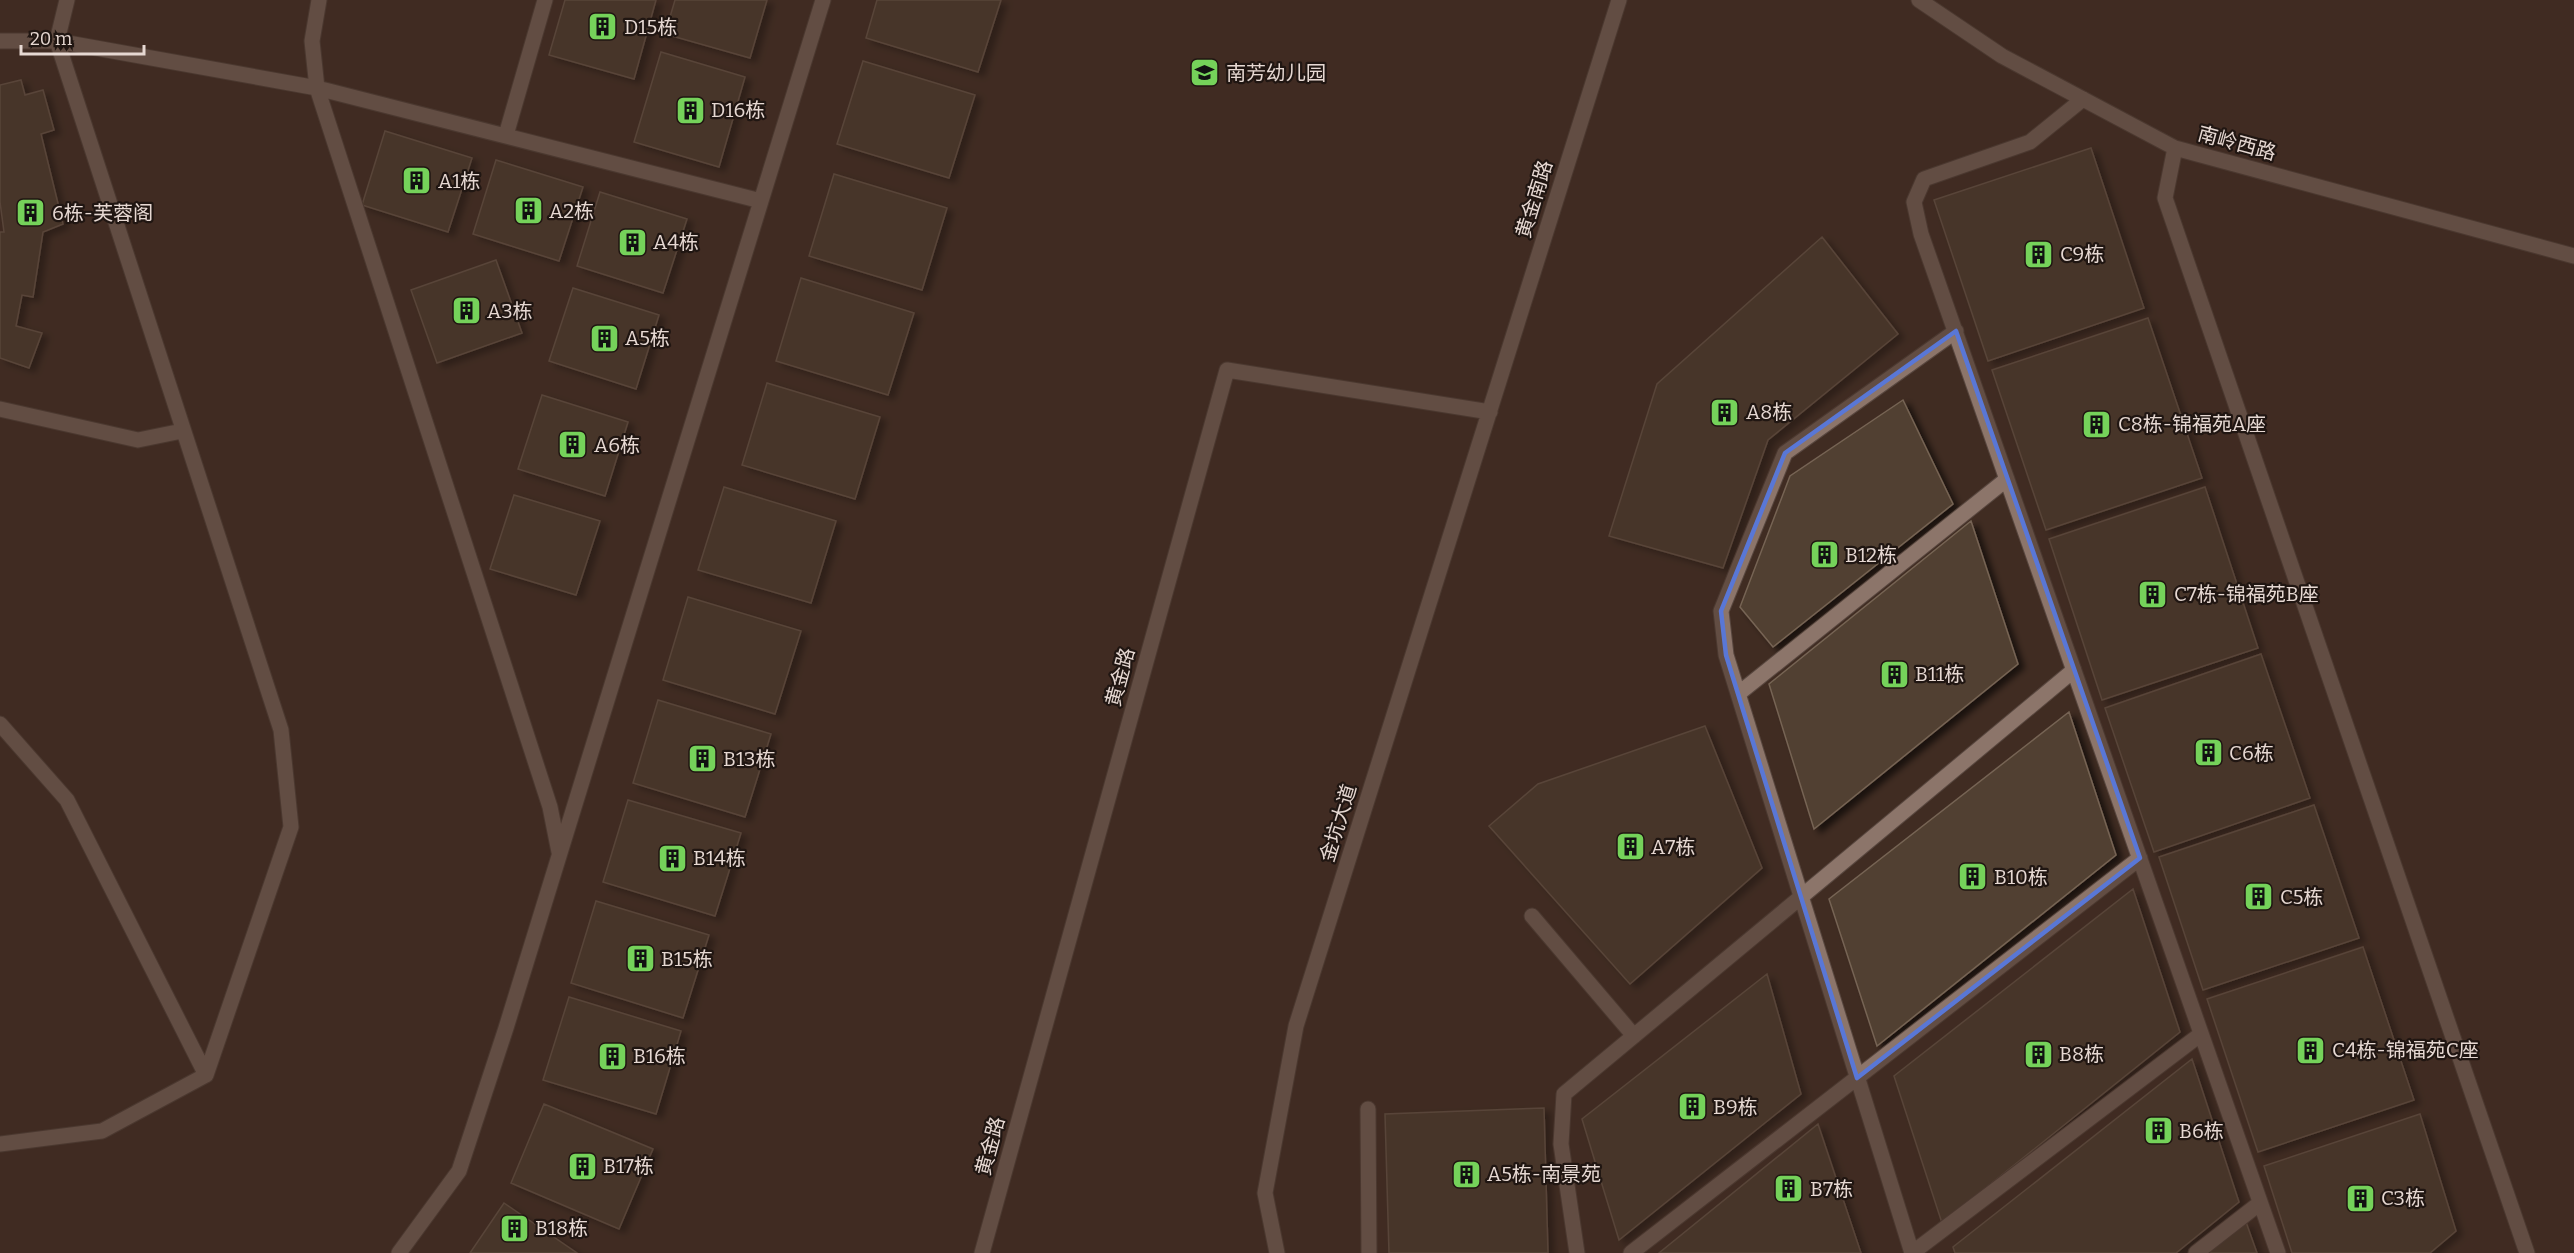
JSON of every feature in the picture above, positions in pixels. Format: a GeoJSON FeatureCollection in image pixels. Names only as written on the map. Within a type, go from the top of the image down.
{"type":"FeatureCollection","features":[{"type":"Feature","properties":{"kind":"street"},"geometry":{"type":"LineString","coordinates":[[0,1144],[102,1131],[206,1076],[291,827],[281,730],[57,41],[67,0]]}},
{"type":"Feature","properties":{"kind":"street"},"geometry":{"type":"LineString","coordinates":[[319,0],[312,41],[316,88],[550,807],[559,856]]}},
{"type":"Feature","properties":{"kind":"street"},"geometry":{"type":"LineString","coordinates":[[506,135],[545,0]]}},
{"type":"Feature","properties":{"kind":"street"},"geometry":{"type":"LineString","coordinates":[[399,1253],[459,1171],[559,856],[823,0]]}},
{"type":"Feature","properties":{"kind":"street","name":"黄金南路"},"geometry":{"type":"LineString","coordinates":[[1490,411],[1619,0]]}},
{"type":"Feature","properties":{"kind":"street","name":"南岭西路"},"geometry":{"type":"LineString","coordinates":[[1919,0],[2002,56],[2175,148],[2574,256]]}},
{"type":"Feature","properties":{"kind":"street"},"geometry":{"type":"LineString","coordinates":[[0,41],[57,41],[316,88],[761,201]]}},
{"type":"Feature","properties":{"kind":"street"},"geometry":{"type":"LineString","coordinates":[[2083,99],[2030,142],[1924,179],[1914,202],[1921,234],[2278,1253]]}},
{"type":"Feature","properties":{"kind":"street"},"geometry":{"type":"LineString","coordinates":[[2175,148],[2165,198],[2527,1253]]}},
{"type":"Feature","properties":{"kind":"street"},"geometry":{"type":"LineString","coordinates":[[1956,331],[1785,453],[1721,611],[1726,655],[1912,1253],[2201,1034]]}},
{"type":"Feature","properties":{"kind":"street","name":"黄金路"},"geometry":{"type":"LineString","coordinates":[[982,1253],[1227,370],[1490,411]]}},
{"type":"Feature","properties":{"kind":"street"},"geometry":{"type":"LineString","coordinates":[[0,409],[138,440],[182,431]]}},
{"type":"Feature","properties":{"kind":"street","name":"金坑大道"},"geometry":{"type":"LineString","coordinates":[[1277,1253],[1265,1193],[1296,1026],[1490,411]]}},
{"type":"Feature","properties":{"kind":"street"},"geometry":{"type":"LineString","coordinates":[[1738,694],[2007,479]]}},
{"type":"Feature","properties":{"kind":"street"},"geometry":{"type":"LineString","coordinates":[[1577,1253],[1561,1144],[1564,1094],[2074,670]]}},
{"type":"Feature","properties":{"kind":"street"},"geometry":{"type":"LineString","coordinates":[[0,724],[67,800],[206,1076]]}},
{"type":"Feature","properties":{"kind":"street"},"geometry":{"type":"LineString","coordinates":[[1631,1253],[2140,858]]}},
{"type":"Feature","properties":{"kind":"street"},"geometry":{"type":"LineString","coordinates":[[1532,916],[1634,1036]]}},
{"type":"Feature","properties":{"kind":"street"},"geometry":{"type":"LineString","coordinates":[[1368,1109],[1369,1253]]}},
{"type":"Feature","properties":{"kind":"street"},"geometry":{"type":"LineString","coordinates":[[2196,1253],[2260,1203]]}},
{"type":"Feature","properties":{"kind":"highlighted area"},"geometry":{"type":"Polygon","coordinates":[[[1956,331],[2140,858],[1857,1078],[1726,655],[1721,611],[1785,453],[1956,331]]]}},
{"type":"Feature","properties":{"kind":"building","name":"D15栋"},"geometry":{"type":"Polygon","coordinates":[[[565,0],[656,0],[634,79],[549,55],[565,0]]]}},
{"type":"Feature","properties":{"kind":"building"},"geometry":{"type":"Polygon","coordinates":[[[675,0],[767,0],[750,58],[665,34],[675,0]]]}},
{"type":"Feature","properties":{"kind":"building"},"geometry":{"type":"Polygon","coordinates":[[[877,0],[1001,0],[978,72],[866,38],[877,0]]]}},
{"type":"Feature","properties":{"kind":"building","name":"D16栋"},"geometry":{"type":"Polygon","coordinates":[[[661,52],[745,77],[719,167],[634,142],[661,52]]]}},
{"type":"Feature","properties":{"kind":"building"},"geometry":{"type":"Polygon","coordinates":[[[863,61],[975,95],[949,178],[837,144],[863,61]]]}},
{"type":"Feature","properties":{"kind":"building","name":"6栋-芙蓉阁"},"geometry":{"type":"Polygon","coordinates":[[[21,80],[25,95],[43,90],[54,130],[41,134],[63,224],[43,232],[33,297],[22,295],[16,326],[42,333],[29,368],[0,358],[0,232],[4,232],[0,202],[0,85],[21,80]]]}},
{"type":"Feature","properties":{"kind":"building","name":"A1栋"},"geometry":{"type":"Polygon","coordinates":[[[385,131],[472,158],[448,232],[362,205],[385,131]]]}},
{"type":"Feature","properties":{"kind":"building","name":"C9栋"},"geometry":{"type":"Polygon","coordinates":[[[2091,148],[2144,308],[1988,361],[1934,200],[2091,148]]]}},
{"type":"Feature","properties":{"kind":"building","name":"A2栋"},"geometry":{"type":"Polygon","coordinates":[[[496,160],[583,187],[559,261],[473,234],[496,160]]]}},
{"type":"Feature","properties":{"kind":"building"},"geometry":{"type":"Polygon","coordinates":[[[834,174],[947,208],[922,290],[809,256],[834,174]]]}},
{"type":"Feature","properties":{"kind":"building","name":"A4栋"},"geometry":{"type":"Polygon","coordinates":[[[600,192],[687,219],[663,293],[577,266],[600,192]]]}},
{"type":"Feature","properties":{"kind":"building","name":"A8栋"},"geometry":{"type":"Polygon","coordinates":[[[1822,237],[1898,334],[1768,440],[1723,568],[1609,536],[1657,384],[1822,237]]]}},
{"type":"Feature","properties":{"kind":"building","name":"A3栋"},"geometry":{"type":"Polygon","coordinates":[[[496,260],[522,333],[437,363],[411,290],[496,260]]]}},
{"type":"Feature","properties":{"kind":"building"},"geometry":{"type":"Polygon","coordinates":[[[801,278],[914,313],[888,395],[776,361],[801,278]]]}},
{"type":"Feature","properties":{"kind":"building","name":"A5栋"},"geometry":{"type":"Polygon","coordinates":[[[573,288],[659,315],[636,389],[549,361],[573,288]]]}},
{"type":"Feature","properties":{"kind":"building","name":"C8栋-锦福苑A座"},"geometry":{"type":"Polygon","coordinates":[[[2148,318],[2202,478],[2046,530],[1992,370],[2148,318]]]}},
{"type":"Feature","properties":{"kind":"building"},"geometry":{"type":"Polygon","coordinates":[[[767,383],[880,417],[855,499],[742,465],[767,383]]]}},
{"type":"Feature","properties":{"kind":"building","name":"A6栋"},"geometry":{"type":"Polygon","coordinates":[[[542,395],[628,422],[605,496],[518,469],[542,395]]]}},
{"type":"Feature","properties":{"kind":"building","name":"B12栋"},"geometry":{"type":"Polygon","coordinates":[[[1903,400],[1953,504],[1773,647],[1740,607],[1790,476],[1903,400]]]}},
{"type":"Feature","properties":{"kind":"building"},"geometry":{"type":"Polygon","coordinates":[[[724,487],[836,521],[811,603],[698,570],[724,487]]]}},
{"type":"Feature","properties":{"kind":"building","name":"C7栋-锦福苑B座"},"geometry":{"type":"Polygon","coordinates":[[[2205,487],[2258,648],[2102,700],[2049,539],[2205,487]]]}},
{"type":"Feature","properties":{"kind":"building"},"geometry":{"type":"Polygon","coordinates":[[[514,495],[600,521],[576,595],[490,569],[514,495]]]}},
{"type":"Feature","properties":{"kind":"building","name":"B11栋"},"geometry":{"type":"Polygon","coordinates":[[[1971,521],[2018,664],[1814,829],[1769,684],[1971,521]]]}},
{"type":"Feature","properties":{"kind":"building"},"geometry":{"type":"Polygon","coordinates":[[[688,597],[801,631],[775,714],[663,680],[688,597]]]}},
{"type":"Feature","properties":{"kind":"building","name":"C6栋"},"geometry":{"type":"Polygon","coordinates":[[[2261,654],[2310,798],[2154,852],[2105,708],[2261,654]]]}},
{"type":"Feature","properties":{"kind":"building","name":"B13栋"},"geometry":{"type":"Polygon","coordinates":[[[658,700],[771,734],[745,817],[633,783],[658,700]]]}},
{"type":"Feature","properties":{"kind":"building","name":"B10栋"},"geometry":{"type":"Polygon","coordinates":[[[2069,712],[2116,855],[1877,1046],[1829,899],[2069,712]]]}},
{"type":"Feature","properties":{"kind":"building","name":"A7栋"},"geometry":{"type":"Polygon","coordinates":[[[1705,726],[1762,868],[1630,984],[1489,826],[1538,784],[1705,726]]]}},
{"type":"Feature","properties":{"kind":"building","name":"B14栋"},"geometry":{"type":"Polygon","coordinates":[[[628,800],[741,833],[715,916],[603,882],[628,800]]]}},
{"type":"Feature","properties":{"kind":"building","name":"C5栋"},"geometry":{"type":"Polygon","coordinates":[[[2314,805],[2359,938],[2203,990],[2159,857],[2314,805]]]}},
{"type":"Feature","properties":{"kind":"building","name":"B8栋"},"geometry":{"type":"Polygon","coordinates":[[[2133,889],[2180,1032],[1942,1223],[1894,1076],[2133,889]]]}},
{"type":"Feature","properties":{"kind":"building","name":"B15栋"},"geometry":{"type":"Polygon","coordinates":[[[596,901],[709,935],[683,1018],[571,983],[596,901]]]}},
{"type":"Feature","properties":{"kind":"building","name":"C4栋-锦福苑C座"},"geometry":{"type":"Polygon","coordinates":[[[2363,947],[2414,1100],[2258,1152],[2207,999],[2363,947]]]}},
{"type":"Feature","properties":{"kind":"building","name":"B9栋"},"geometry":{"type":"Polygon","coordinates":[[[1767,974],[1801,1094],[1619,1240],[1582,1119],[1767,974]]]}},
{"type":"Feature","properties":{"kind":"building","name":"B16栋"},"geometry":{"type":"Polygon","coordinates":[[[569,997],[681,1031],[656,1114],[543,1080],[569,997]]]}},
{"type":"Feature","properties":{"kind":"building","name":"B6栋"},"geometry":{"type":"Polygon","coordinates":[[[2192,1059],[2239,1202],[2176,1253],[1955,1253],[1953,1247],[2192,1059]]]}},
{"type":"Feature","properties":{"kind":"building","name":"B17栋"},"geometry":{"type":"Polygon","coordinates":[[[544,1104],[653,1149],[619,1229],[511,1183],[544,1104]]]}},
{"type":"Feature","properties":{"kind":"building","name":"A5栋-南景苑"},"geometry":{"type":"Polygon","coordinates":[[[1544,1108],[1548,1253],[1389,1253],[1385,1114],[1544,1108]]]}},
{"type":"Feature","properties":{"kind":"building","name":"C3栋"},"geometry":{"type":"Polygon","coordinates":[[[2420,1114],[2456,1231],[2430,1253],[2292,1253],[2264,1166],[2420,1114]]]}},
{"type":"Feature","properties":{"kind":"building","name":"B7栋"},"geometry":{"type":"Polygon","coordinates":[[[1818,1124],[1861,1253],[1659,1253],[1818,1124]]]}},
{"type":"Feature","properties":{"kind":"building","name":"B18栋"},"geometry":{"type":"Polygon","coordinates":[[[504,1203],[577,1253],[470,1253],[504,1203]]]}},
{"type":"Feature","properties":{"kind":"building"},"geometry":{"type":"Polygon","coordinates":[[[2246,1222],[2257,1253],[2208,1253],[2246,1222]]]}},
{"type":"Feature","properties":{"kind":"place","name":"D15栋"},"geometry":{"type":"Point","coordinates":[603,27]}},
{"type":"Feature","properties":{"kind":"place","name":"南芳幼儿园"},"geometry":{"type":"Point","coordinates":[1205,73]}},
{"type":"Feature","properties":{"kind":"place","name":"D16栋"},"geometry":{"type":"Point","coordinates":[690,110]}},
{"type":"Feature","properties":{"kind":"place","name":"A1栋"},"geometry":{"type":"Point","coordinates":[417,181]}},
{"type":"Feature","properties":{"kind":"place","name":"A2栋"},"geometry":{"type":"Point","coordinates":[528,211]}},
{"type":"Feature","properties":{"kind":"place","name":"6栋-芙蓉阁"},"geometry":{"type":"Point","coordinates":[31,213]}},
{"type":"Feature","properties":{"kind":"place","name":"A4栋"},"geometry":{"type":"Point","coordinates":[632,242]}},
{"type":"Feature","properties":{"kind":"place","name":"C9栋"},"geometry":{"type":"Point","coordinates":[2039,254]}},
{"type":"Feature","properties":{"kind":"place","name":"A3栋"},"geometry":{"type":"Point","coordinates":[466,311]}},
{"type":"Feature","properties":{"kind":"place","name":"A5栋"},"geometry":{"type":"Point","coordinates":[604,338]}},
{"type":"Feature","properties":{"kind":"place","name":"A8栋"},"geometry":{"type":"Point","coordinates":[1725,412]}},
{"type":"Feature","properties":{"kind":"place","name":"C8栋-锦福苑A座"},"geometry":{"type":"Point","coordinates":[2097,424]}},
{"type":"Feature","properties":{"kind":"place","name":"A6栋"},"geometry":{"type":"Point","coordinates":[573,445]}},
{"type":"Feature","properties":{"kind":"place","name":"B12栋"},"geometry":{"type":"Point","coordinates":[1824,555]}},
{"type":"Feature","properties":{"kind":"place","name":"C7栋-锦福苑B座"},"geometry":{"type":"Point","coordinates":[2153,594]}},
{"type":"Feature","properties":{"kind":"place","name":"B11栋"},"geometry":{"type":"Point","coordinates":[1894,674]}},
{"type":"Feature","properties":{"kind":"place","name":"C6栋"},"geometry":{"type":"Point","coordinates":[2208,753]}},
{"type":"Feature","properties":{"kind":"place","name":"B13栋"},"geometry":{"type":"Point","coordinates":[702,759]}},
{"type":"Feature","properties":{"kind":"place","name":"A7栋"},"geometry":{"type":"Point","coordinates":[1630,847]}},
{"type":"Feature","properties":{"kind":"place","name":"B14栋"},"geometry":{"type":"Point","coordinates":[672,858]}},
{"type":"Feature","properties":{"kind":"place","name":"B10栋"},"geometry":{"type":"Point","coordinates":[1973,877]}},
{"type":"Feature","properties":{"kind":"place","name":"C5栋"},"geometry":{"type":"Point","coordinates":[2259,897]}},
{"type":"Feature","properties":{"kind":"place","name":"B15栋"},"geometry":{"type":"Point","coordinates":[640,959]}},
{"type":"Feature","properties":{"kind":"place","name":"C4栋-锦福苑C座"},"geometry":{"type":"Point","coordinates":[2311,1050]}},
{"type":"Feature","properties":{"kind":"place","name":"B8栋"},"geometry":{"type":"Point","coordinates":[2038,1054]}},
{"type":"Feature","properties":{"kind":"place","name":"B16栋"},"geometry":{"type":"Point","coordinates":[612,1056]}},
{"type":"Feature","properties":{"kind":"place","name":"B9栋"},"geometry":{"type":"Point","coordinates":[1692,1107]}},
{"type":"Feature","properties":{"kind":"place","name":"B6栋"},"geometry":{"type":"Point","coordinates":[2158,1131]}},
{"type":"Feature","properties":{"kind":"place","name":"B17栋"},"geometry":{"type":"Point","coordinates":[582,1166]}},
{"type":"Feature","properties":{"kind":"place","name":"A5栋-南景苑"},"geometry":{"type":"Point","coordinates":[1466,1174]}},
{"type":"Feature","properties":{"kind":"place","name":"B7栋"},"geometry":{"type":"Point","coordinates":[1789,1189]}},
{"type":"Feature","properties":{"kind":"place","name":"C3栋"},"geometry":{"type":"Point","coordinates":[2360,1198]}},
{"type":"Feature","properties":{"kind":"place","name":"B18栋"},"geometry":{"type":"Point","coordinates":[514,1228]}}]}
